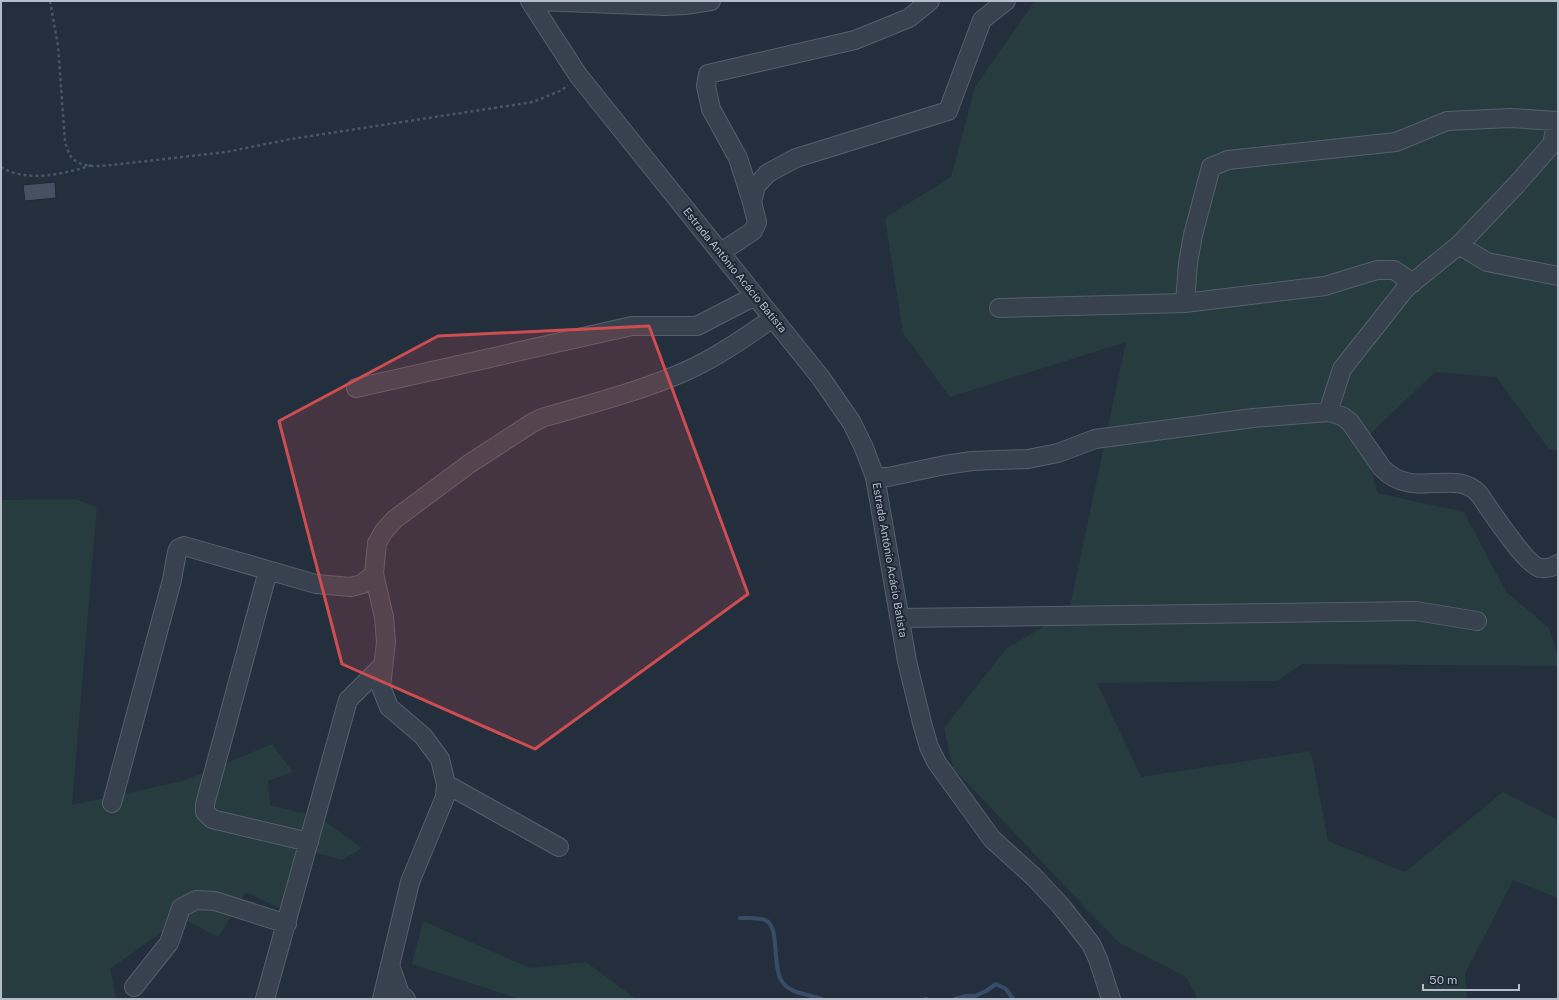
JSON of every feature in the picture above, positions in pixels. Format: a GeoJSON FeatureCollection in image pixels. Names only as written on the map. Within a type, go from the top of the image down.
{"type":"FeatureCollection","features":[{"type":"Feature","properties":{"kind":"street","name":"Estrada Antônio Acácio Batista"},"geometry":{"type":"LineString","coordinates":[[530,1],[578,75],[821,378],[845,413],[864,448],[875,477],[907,661],[929,747],[937,763],[992,839],[1034,877],[1076,924],[1091,944],[1098,959],[1111,999]]}},
{"type":"Feature","properties":{"kind":"street"},"geometry":{"type":"LineString","coordinates":[[540,1],[665,6],[685,6],[712,1]]}},
{"type":"Feature","properties":{"kind":"street"},"geometry":{"type":"LineString","coordinates":[[721,252],[753,231],[757,222],[738,158],[711,109],[706,86],[708,74],[855,40],[909,18],[930,1]]}},
{"type":"Feature","properties":{"kind":"street"},"geometry":{"type":"LineString","coordinates":[[752,202],[756,186],[768,173],[796,158],[948,111],[982,20],[1006,1]]}},
{"type":"Feature","properties":{"kind":"street"},"geometry":{"type":"LineString","coordinates":[[1185,303],[1188,263],[1193,235],[1211,167],[1228,160],[1396,142],[1447,121],[1510,118],[1556,121],[1552,144],[1517,184],[1459,245],[1406,288],[1342,369],[1328,412]]}},
{"type":"Feature","properties":{"kind":"street"},"geometry":{"type":"LineString","coordinates":[[1459,245],[1487,262],[1558,276]]}},
{"type":"Feature","properties":{"kind":"street"},"geometry":{"type":"LineString","coordinates":[[999,308],[1185,303],[1325,286],[1377,270],[1394,270],[1414,282]]}},
{"type":"Feature","properties":{"kind":"street"},"geometry":{"type":"LineString","coordinates":[[356,388],[632,326],[697,326],[755,296]]}},
{"type":"Feature","properties":{"kind":"street"},"geometry":{"type":"LineString","coordinates":[[382,999],[410,882],[445,797],[446,784],[440,759],[432,747],[423,736],[389,707],[381,687],[386,642],[384,617],[374,574],[377,543],[384,531],[395,519],[469,464],[532,423],[542,418],[637,390],[685,371],[729,348],[773,318]]}},
{"type":"Feature","properties":{"kind":"street"},"geometry":{"type":"LineString","coordinates":[[875,477],[888,477],[972,461],[1028,459],[1058,453],[1095,439],[1253,418],[1328,412],[1342,416],[1350,422],[1388,475],[1402,482],[1418,484],[1438,484],[1450,482],[1462,482],[1468,484],[1479,494],[1527,558],[1540,568],[1546,568],[1558,564]]}},
{"type":"Feature","properties":{"kind":"street"},"geometry":{"type":"LineString","coordinates":[[112,803],[172,580],[175,557],[179,548],[184,546],[192,547],[221,557],[316,584],[351,587],[362,584],[374,574]]}},
{"type":"Feature","properties":{"kind":"street"},"geometry":{"type":"LineString","coordinates":[[268,570],[204,812],[212,819],[309,842]]}},
{"type":"Feature","properties":{"kind":"street"},"geometry":{"type":"LineString","coordinates":[[900,618],[1416,611],[1477,621]]}},
{"type":"Feature","properties":{"kind":"street"},"geometry":{"type":"LineString","coordinates":[[265,999],[348,700],[383,665]]}},
{"type":"Feature","properties":{"kind":"street"},"geometry":{"type":"LineString","coordinates":[[446,784],[559,847]]}},
{"type":"Feature","properties":{"kind":"street"},"geometry":{"type":"LineString","coordinates":[[134,987],[169,943],[181,908],[196,900],[214,901],[287,924]]}},
{"type":"Feature","properties":{"kind":"street"},"geometry":{"type":"LineString","coordinates":[[390,965],[400,994],[406,999]]}},
{"type":"Feature","properties":{"kind":"path"},"geometry":{"type":"LineString","coordinates":[[50,1],[58,46],[65,142],[69,153],[74,160],[82,164],[112,165],[226,152],[291,139],[533,102],[562,90],[578,75]]}},
{"type":"Feature","properties":{"kind":"path"},"geometry":{"type":"LineString","coordinates":[[1,167],[9,172],[23,175],[70,173],[92,165]]}},
{"type":"Feature","properties":{"kind":"highlighted area"},"geometry":{"type":"Polygon","coordinates":[[[649,326],[748,594],[535,749],[342,664],[279,421],[438,336],[649,326]]]}},
{"type":"Feature","properties":{"kind":"green space"},"geometry":{"type":"Polygon","coordinates":[[[1035,1],[1558,1],[1558,451],[1549,449],[1496,377],[1435,372],[1364,440],[1377,493],[1464,512],[1506,592],[1549,628],[1558,656],[1558,666],[1302,664],[1277,681],[1097,683],[1141,777],[1311,751],[1328,841],[1405,872],[1503,792],[1558,820],[1558,898],[1513,880],[1465,974],[1467,999],[1198,999],[1186,977],[1118,942],[953,768],[944,728],[1006,649],[1069,611],[1126,342],[950,397],[903,333],[885,218],[951,177],[975,87],[1035,1]]]}},
{"type":"Feature","properties":{"kind":"green space"},"geometry":{"type":"Polygon","coordinates":[[[75,499],[97,507],[72,805],[183,781],[272,744],[293,772],[268,781],[270,805],[319,817],[362,848],[342,860],[304,849],[283,910],[246,892],[218,937],[181,918],[110,969],[116,999],[1,999],[1,500],[75,499]]]}},
{"type":"Feature","properties":{"kind":"green space"},"geometry":{"type":"Polygon","coordinates":[[[423,921],[530,968],[586,962],[636,999],[519,999],[412,964],[423,921]]]}},
{"type":"Feature","properties":{"kind":"building"},"geometry":{"type":"Polygon","coordinates":[[[55,182],[56,198],[25,201],[23,185],[55,182]]]}},
{"type":"Feature","properties":{"kind":"waterway"},"geometry":{"type":"LineString","coordinates":[[740,918],[759,918],[770,923],[773,929],[778,973],[784,985],[799,993],[822,999]]}},
{"type":"Feature","properties":{"kind":"waterway"},"geometry":{"type":"LineString","coordinates":[[955,999],[966,996],[975,996],[996,984],[1006,989],[1013,999]]}}]}
